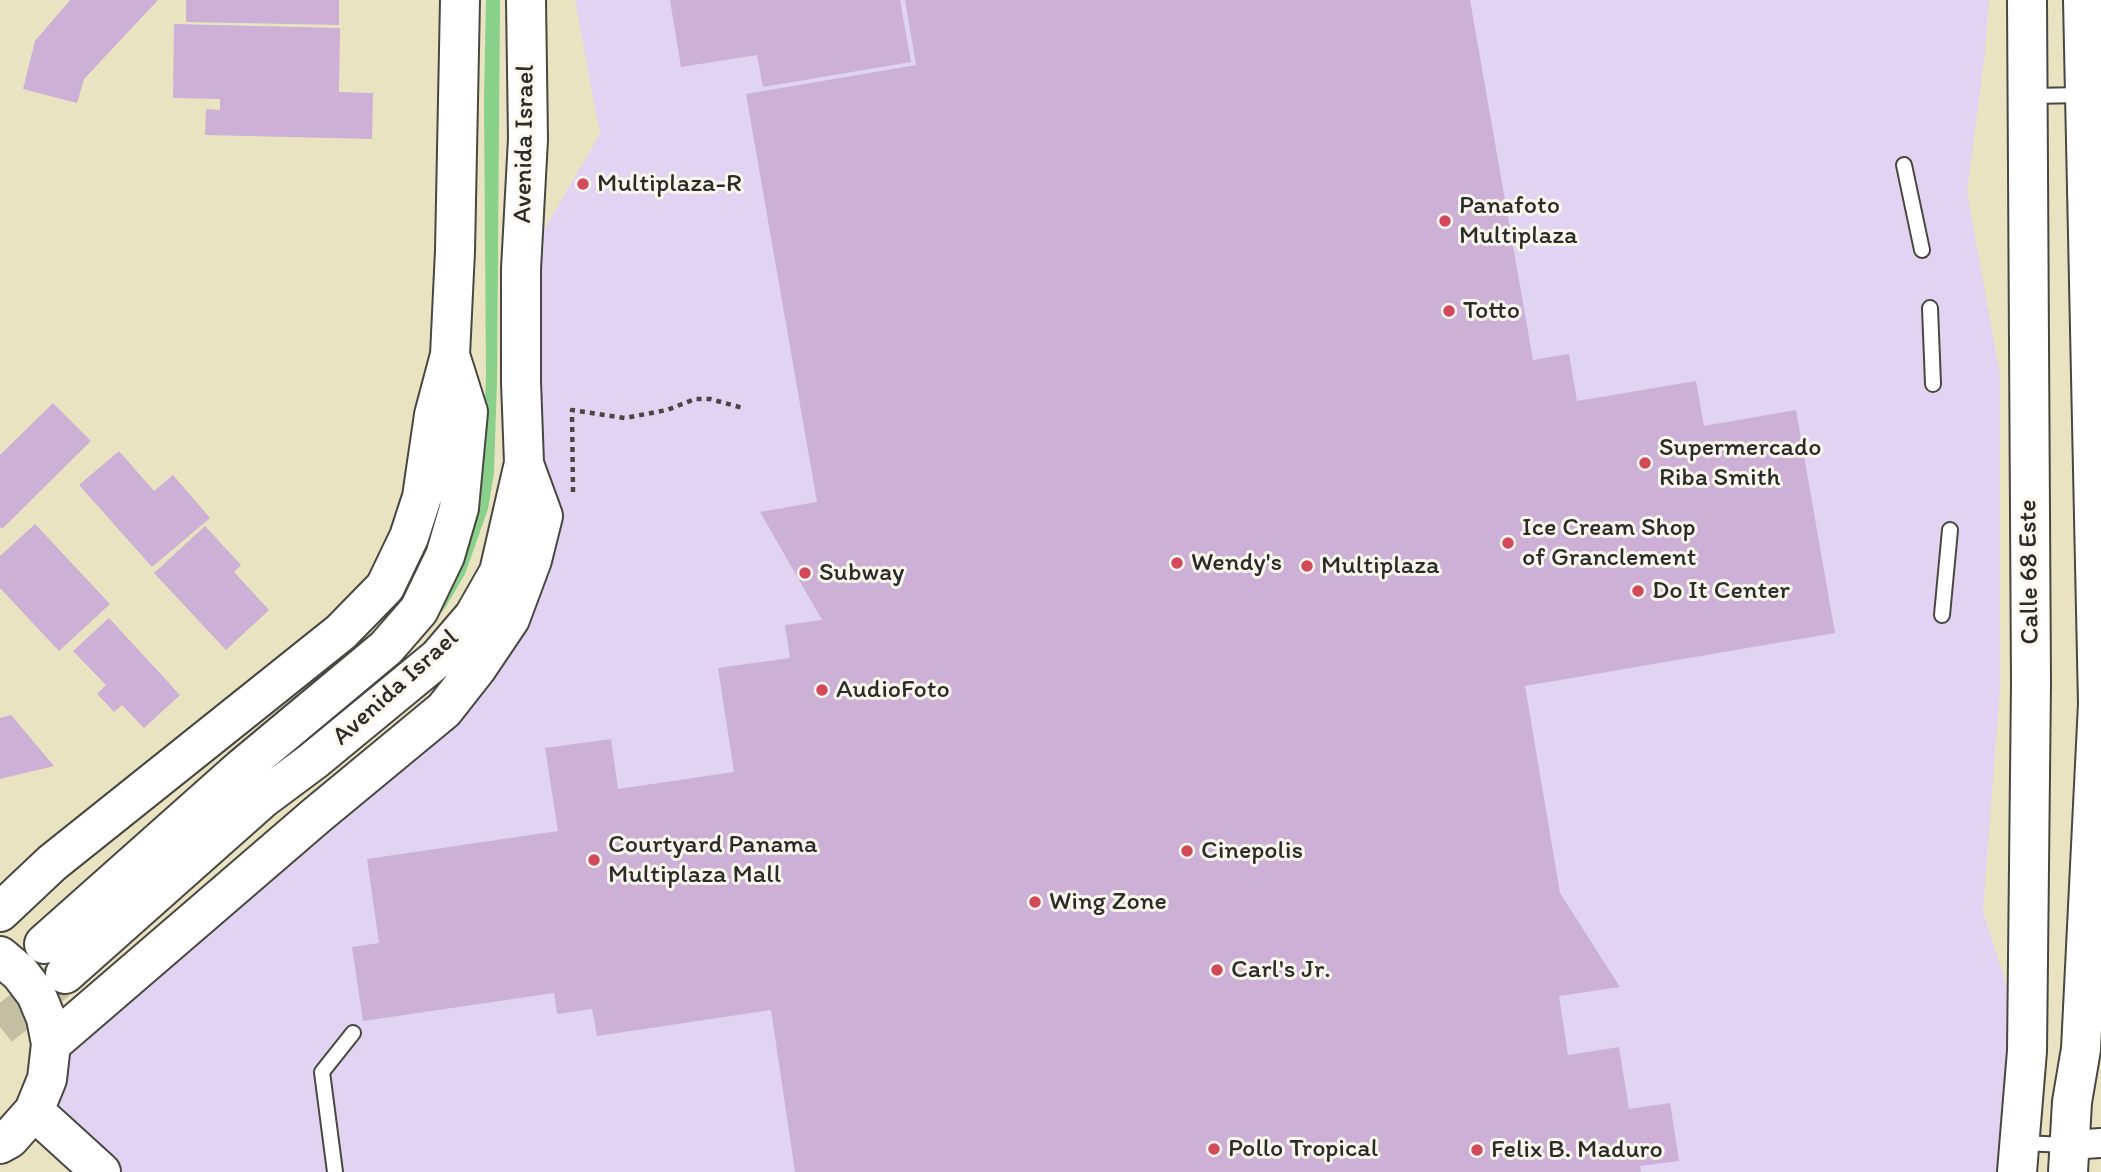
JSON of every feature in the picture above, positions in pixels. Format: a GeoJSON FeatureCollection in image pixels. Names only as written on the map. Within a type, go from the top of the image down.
{"type":"FeatureCollection","features":[{"type":"Feature","properties":{"kind":"main road","name":"Avenida Israel"},"geometry":{"type":"LineString","coordinates":[[460,0],[450,355],[468,412],[459,508],[445,556],[419,610],[386,648],[242,768],[55,959],[313,761],[438,658],[474,616],[499,572],[524,463],[521,306],[528,139],[526,0]]}},
{"type":"Feature","properties":{"kind":"main road","name":"Calle 68 Este"},"geometry":{"type":"LineString","coordinates":[[2018,1157],[2027,1051],[2031,683],[2027,0]]}},
{"type":"Feature","properties":{"kind":"main road"},"geometry":{"type":"LineString","coordinates":[[2079,1154],[2073,1102],[2086,1049],[2098,704],[2083,0]]}},
{"type":"Feature","properties":{"kind":"main road"},"geometry":{"type":"LineString","coordinates":[[0,912],[52,863],[341,632],[385,587],[409,537],[422,496],[434,415],[450,355]]}},
{"type":"Feature","properties":{"kind":"main road"},"geometry":{"type":"LineString","coordinates":[[51,1044],[443,710],[477,668],[510,619],[532,560],[543,516],[524,463]]}},
{"type":"Feature","properties":{"kind":"main road"},"geometry":{"type":"LineString","coordinates":[[0,881],[52,863]]}},
{"type":"Feature","properties":{"kind":"main road"},"geometry":{"type":"LineString","coordinates":[[0,956],[20,973],[36,994],[46,1018],[51,1044],[47,1079],[34,1111],[9,1139],[0,1144]]}},
{"type":"Feature","properties":{"kind":"main road"},"geometry":{"type":"LineString","coordinates":[[34,1111],[101,1172]]}},
{"type":"Feature","properties":{"kind":"lane"},"geometry":{"type":"LineString","coordinates":[[2027,96],[2085,95]]}},
{"type":"Feature","properties":{"kind":"lane"},"geometry":{"type":"LineString","coordinates":[[1903,165],[1922,250]]}},
{"type":"Feature","properties":{"kind":"lane"},"geometry":{"type":"LineString","coordinates":[[1930,308],[1933,384]]}},
{"type":"Feature","properties":{"kind":"lane"},"geometry":{"type":"LineString","coordinates":[[1942,615],[1950,530]]}},
{"type":"Feature","properties":{"kind":"lane"},"geometry":{"type":"LineString","coordinates":[[335,1172],[322,1072],[353,1033]]}},
{"type":"Feature","properties":{"kind":"lane"},"geometry":{"type":"LineString","coordinates":[[2018,1157],[2079,1154]]}},
{"type":"Feature","properties":{"kind":"path"},"geometry":{"type":"LineString","coordinates":[[572,410],[625,418],[667,410],[695,399],[710,399],[743,408]]}},
{"type":"Feature","properties":{"kind":"shaded area"},"geometry":{"type":"Polygon","coordinates":[[[575,0],[1989,0],[1967,192],[2000,375],[2000,689],[1983,911],[2027,1051],[2017,1172],[101,1172],[34,1111],[51,1044],[317,815],[510,619],[521,269],[600,134],[575,0]]]}},
{"type":"Feature","properties":{"kind":"green space"},"geometry":{"type":"Polygon","coordinates":[[[486,0],[500,0],[494,473],[488,509],[465,574],[445,608],[407,650],[459,561],[481,502],[486,375],[486,0]]]}},
{"type":"Feature","properties":{"kind":"building"},"geometry":{"type":"Polygon","coordinates":[[[70,0],[158,0],[84,79],[77,103],[23,89],[35,41],[70,0]]]}},
{"type":"Feature","properties":{"kind":"building"},"geometry":{"type":"Polygon","coordinates":[[[186,0],[339,0],[339,25],[186,22],[186,0]]]}},
{"type":"Feature","properties":{"kind":"building"},"geometry":{"type":"Polygon","coordinates":[[[670,0],[900,0],[911,62],[763,87],[757,55],[681,67],[670,0]]]}},
{"type":"Feature","properties":{"kind":"building","name":"Multiplaza"},"geometry":{"type":"Polygon","coordinates":[[[905,0],[1470,0],[1533,360],[1569,354],[1577,401],[1696,381],[1704,426],[1796,410],[1835,633],[1525,686],[1560,893],[1620,987],[1559,996],[1568,1055],[1619,1047],[1629,1109],[1670,1103],[1679,1161],[1640,1166],[1641,1172],[795,1172],[771,1010],[597,1036],[592,1009],[557,1014],[554,993],[363,1021],[352,947],[379,943],[367,859],[558,831],[545,748],[611,739],[618,789],[734,772],[718,668],[790,658],[785,625],[822,620],[760,512],[817,502],[746,94],[916,65],[905,0]]]}},
{"type":"Feature","properties":{"kind":"building"},"geometry":{"type":"Polygon","coordinates":[[[174,24],[340,28],[339,92],[373,93],[372,139],[205,135],[206,109],[220,110],[220,99],[173,98],[174,24]]]}},
{"type":"Feature","properties":{"kind":"building"},"geometry":{"type":"Polygon","coordinates":[[[53,403],[91,441],[2,529],[0,455],[53,403]]]}},
{"type":"Feature","properties":{"kind":"building"},"geometry":{"type":"Polygon","coordinates":[[[119,451],[154,491],[173,475],[210,518],[152,567],[79,485],[119,451]]]}},
{"type":"Feature","properties":{"kind":"building"},"geometry":{"type":"Polygon","coordinates":[[[35,524],[110,604],[59,651],[0,588],[0,556],[35,524]]]}},
{"type":"Feature","properties":{"kind":"building"},"geometry":{"type":"Polygon","coordinates":[[[205,526],[241,565],[234,572],[269,610],[226,650],[154,573],[205,526]]]}},
{"type":"Feature","properties":{"kind":"building"},"geometry":{"type":"Polygon","coordinates":[[[109,618],[180,695],[144,728],[122,705],[114,712],[97,694],[106,685],[73,651],[109,618]]]}},
{"type":"Feature","properties":{"kind":"building"},"geometry":{"type":"Polygon","coordinates":[[[11,715],[54,766],[0,779],[0,718],[11,715]]]}},
{"type":"Feature","properties":{"kind":"tunnel"},"geometry":{"type":"LineString","coordinates":[[0,1027],[61,978]]}},
{"type":"Feature","properties":{"kind":"place","name":"Multiplaza-R"},"geometry":{"type":"Point","coordinates":[583,184]}},
{"type":"Feature","properties":{"kind":"place","name":"Panafoto Multiplaza"},"geometry":{"type":"Point","coordinates":[1445,221]}},
{"type":"Feature","properties":{"kind":"place","name":"Totto"},"geometry":{"type":"Point","coordinates":[1449,311]}},
{"type":"Feature","properties":{"kind":"place","name":"Supermercado Riba Smith"},"geometry":{"type":"Point","coordinates":[1645,463]}},
{"type":"Feature","properties":{"kind":"place","name":"Ice Cream Shop of Granclement"},"geometry":{"type":"Point","coordinates":[1508,543]}},
{"type":"Feature","properties":{"kind":"place","name":"Wendy's"},"geometry":{"type":"Point","coordinates":[1177,563]}},
{"type":"Feature","properties":{"kind":"place","name":"Multiplaza"},"geometry":{"type":"Point","coordinates":[1307,566]}},
{"type":"Feature","properties":{"kind":"place","name":"Subway"},"geometry":{"type":"Point","coordinates":[805,573]}},
{"type":"Feature","properties":{"kind":"place","name":"Do It Center"},"geometry":{"type":"Point","coordinates":[1638,591]}},
{"type":"Feature","properties":{"kind":"place","name":"AudioFoto"},"geometry":{"type":"Point","coordinates":[822,690]}},
{"type":"Feature","properties":{"kind":"place","name":"Cinepolis"},"geometry":{"type":"Point","coordinates":[1187,851]}},
{"type":"Feature","properties":{"kind":"place","name":"Courtyard Panama Multiplaza Mall"},"geometry":{"type":"Point","coordinates":[594,860]}},
{"type":"Feature","properties":{"kind":"place","name":"Wing Zone"},"geometry":{"type":"Point","coordinates":[1035,902]}},
{"type":"Feature","properties":{"kind":"place","name":"Carl's Jr."},"geometry":{"type":"Point","coordinates":[1217,970]}},
{"type":"Feature","properties":{"kind":"place","name":"Pollo Tropical"},"geometry":{"type":"Point","coordinates":[1214,1149]}},
{"type":"Feature","properties":{"kind":"place","name":"Felix B. Maduro"},"geometry":{"type":"Point","coordinates":[1477,1150]}}]}
